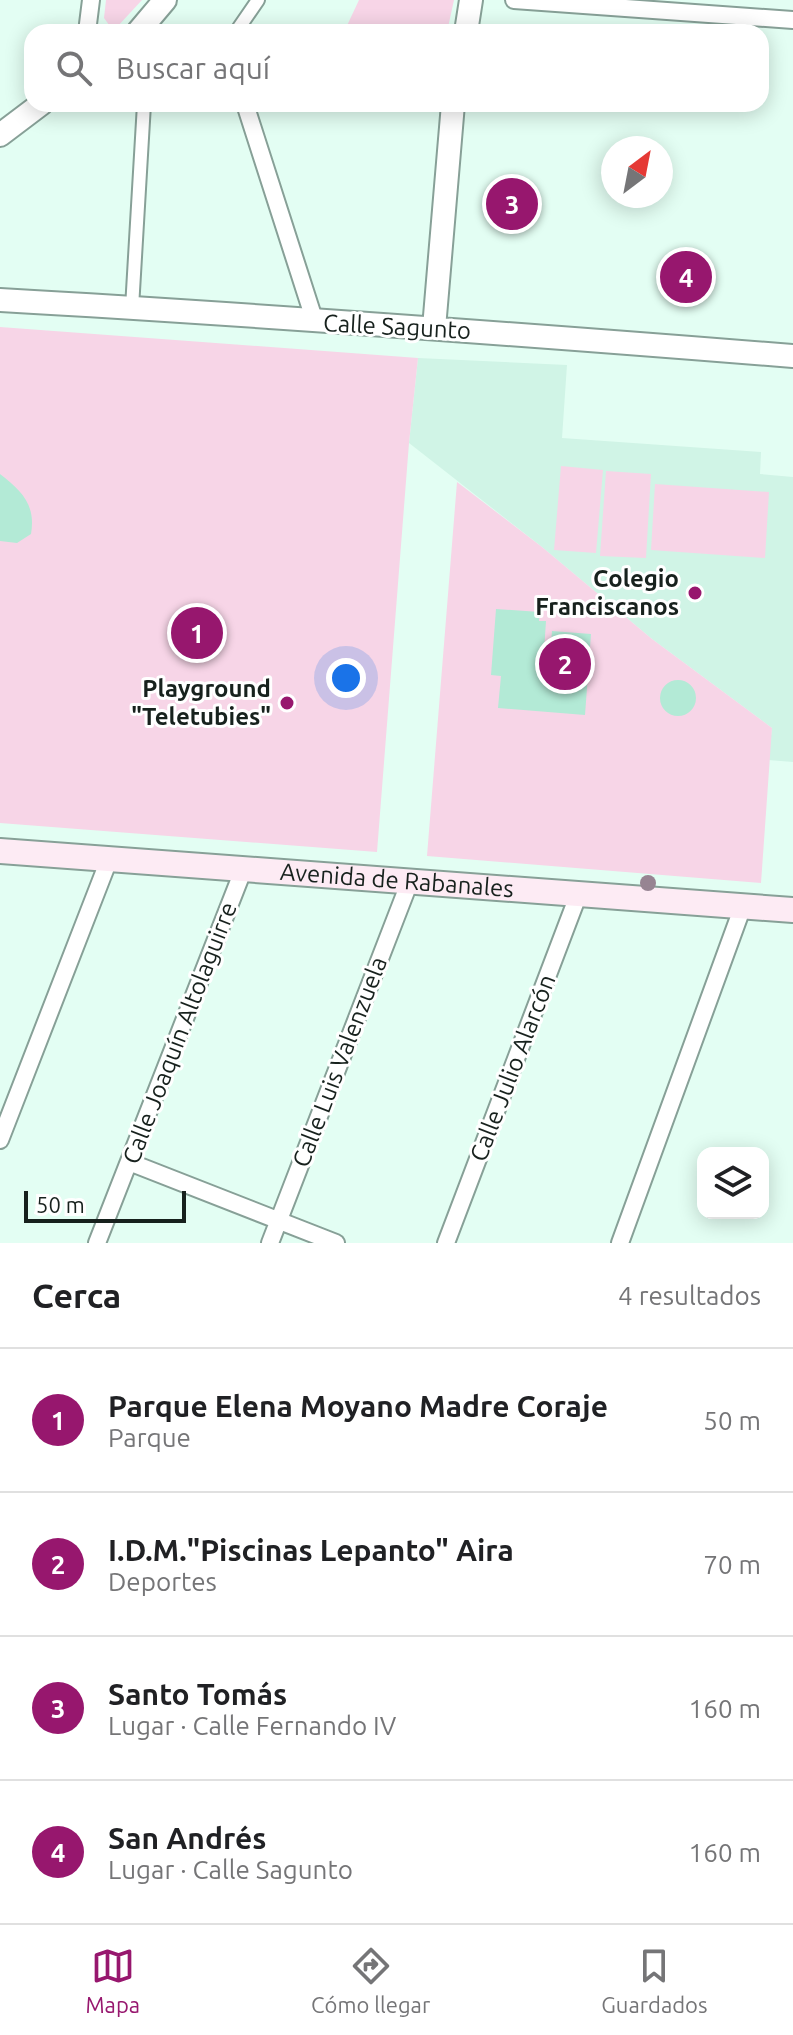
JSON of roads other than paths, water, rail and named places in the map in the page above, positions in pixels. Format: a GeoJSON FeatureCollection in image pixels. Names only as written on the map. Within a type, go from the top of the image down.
{"type":"FeatureCollection","features":[{"type":"Feature","properties":{"kind":"main road","name":"Avenida de Rabanales"},"geometry":{"type":"LineString","coordinates":[[0,851],[793,910]]}},
{"type":"Feature","properties":{"kind":"street"},"geometry":{"type":"LineString","coordinates":[[88,24],[91,0]]}},
{"type":"Feature","properties":{"kind":"street"},"geometry":{"type":"LineString","coordinates":[[145,24],[165,0]]}},
{"type":"Feature","properties":{"kind":"street"},"geometry":{"type":"LineString","coordinates":[[242,24],[258,0]]}},
{"type":"Feature","properties":{"kind":"street"},"geometry":{"type":"LineString","coordinates":[[467,24],[471,0]]}},
{"type":"Feature","properties":{"kind":"street"},"geometry":{"type":"LineString","coordinates":[[514,0],[793,20]]}},
{"type":"Feature","properties":{"kind":"street"},"geometry":{"type":"LineString","coordinates":[[0,135],[30,112]]}},
{"type":"Feature","properties":{"kind":"street"},"geometry":{"type":"LineString","coordinates":[[132,308],[144,112]]}},
{"type":"Feature","properties":{"kind":"street"},"geometry":{"type":"LineString","coordinates":[[248,112],[315,322]]}},
{"type":"Feature","properties":{"kind":"street"},"geometry":{"type":"LineString","coordinates":[[434,328],[452,112]]}},
{"type":"Feature","properties":{"kind":"street","name":"Calle Sagunto"},"geometry":{"type":"LineString","coordinates":[[0,300],[434,328],[793,356]]}},
{"type":"Feature","properties":{"kind":"street"},"geometry":{"type":"LineString","coordinates":[[0,1140],[110,857]]}},
{"type":"Feature","properties":{"kind":"street","name":"Calle Joaquín Altolaguirre"},"geometry":{"type":"LineString","coordinates":[[97,1243],[244,868]]}},
{"type":"Feature","properties":{"kind":"street","name":"Calle Luis Valenzuela"},"geometry":{"type":"LineString","coordinates":[[270,1243],[410,881]]}},
{"type":"Feature","properties":{"kind":"street","name":"Calle Julio Alarcón"},"geometry":{"type":"LineString","coordinates":[[446,1243],[579,893]]}},
{"type":"Feature","properties":{"kind":"street"},"geometry":{"type":"LineString","coordinates":[[620,1243],[743,906]]}},
{"type":"Feature","properties":{"kind":"street"},"geometry":{"type":"LineString","coordinates":[[129,1162],[336,1243]]}},
{"type":"Feature","properties":{"kind":"place","name":"Santo Tomás"},"geometry":{"type":"Point","coordinates":[512,204]}},
{"type":"Feature","properties":{"kind":"place","name":"San Andrés"},"geometry":{"type":"Point","coordinates":[686,277]}},
{"type":"Feature","properties":{"kind":"place","name":"Colegio Franciscanos"},"geometry":{"type":"Point","coordinates":[695,593]}},
{"type":"Feature","properties":{"kind":"place","name":"Parque Elena Moyano Madre Coraje"},"geometry":{"type":"Point","coordinates":[197,633]}},
{"type":"Feature","properties":{"kind":"place","name":"I.D.M.\"Piscinas Lepanto\" Aira"},"geometry":{"type":"Point","coordinates":[565,664]}},
{"type":"Feature","properties":{"kind":"place","name":"Playground \"Teletubies\""},"geometry":{"type":"Point","coordinates":[287,703]}}]}
